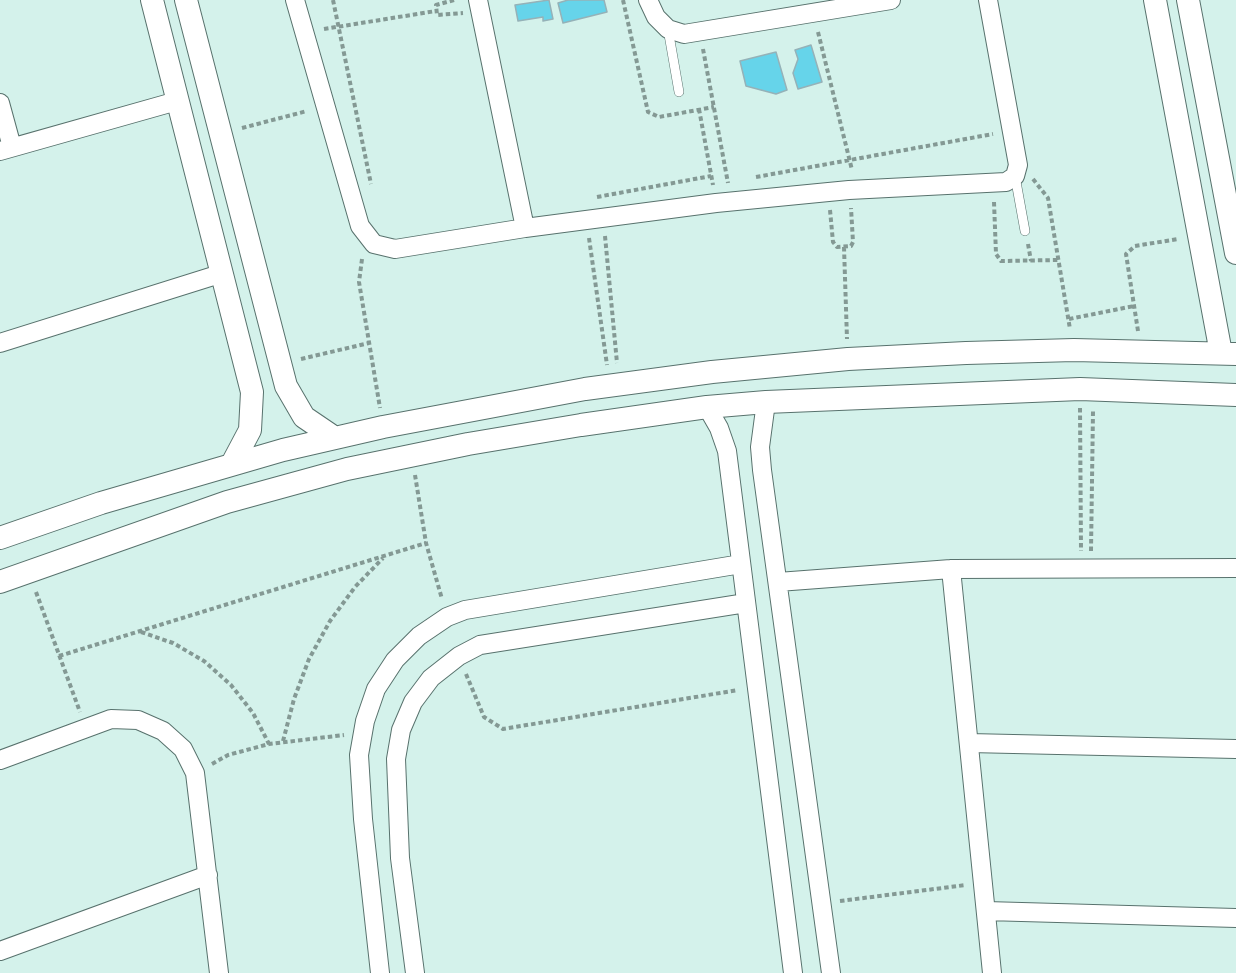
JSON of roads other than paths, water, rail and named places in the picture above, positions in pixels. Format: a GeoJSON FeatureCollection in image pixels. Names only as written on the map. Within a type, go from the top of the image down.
{"type":"FeatureCollection","features":[{"type":"Feature","properties":{"kind":"street"},"geometry":{"type":"LineString","coordinates":[[152,0],[252,392],[250,430],[232,464]]}},
{"type":"Feature","properties":{"kind":"street"},"geometry":{"type":"LineString","coordinates":[[186,0],[286,386],[293,403],[304,417],[335,438]]}},
{"type":"Feature","properties":{"kind":"street"},"geometry":{"type":"LineString","coordinates":[[295,0],[360,226],[374,244],[395,249],[525,228],[724,202],[853,190],[1006,182],[1016,174],[1012,130],[988,0]]}},
{"type":"Feature","properties":{"kind":"street"},"geometry":{"type":"LineString","coordinates":[[648,0],[656,17],[668,29],[684,34],[891,0]]}},
{"type":"Feature","properties":{"kind":"street"},"geometry":{"type":"LineString","coordinates":[[0,538],[101,503],[232,464],[335,438],[383,427],[614,386],[712,372],[848,359],[1074,350],[1229,354],[1199,235],[1155,0]]}},
{"type":"Feature","properties":{"kind":"street"},"geometry":{"type":"LineString","coordinates":[[1188,0],[1236,253]]}},
{"type":"Feature","properties":{"kind":"street"},"geometry":{"type":"LineString","coordinates":[[479,5],[525,228]]}},
{"type":"Feature","properties":{"kind":"street"},"geometry":{"type":"LineString","coordinates":[[0,103],[6,149],[177,101]]}},
{"type":"Feature","properties":{"kind":"street"},"geometry":{"type":"LineString","coordinates":[[0,343],[223,273]]}},
{"type":"Feature","properties":{"kind":"street"},"geometry":{"type":"LineString","coordinates":[[252,392],[286,386]]}},
{"type":"Feature","properties":{"kind":"street"},"geometry":{"type":"LineString","coordinates":[[0,582],[227,502],[347,469],[580,425],[707,407],[766,402],[1087,390],[1236,395]]}},
{"type":"Feature","properties":{"kind":"street"},"geometry":{"type":"LineString","coordinates":[[766,402],[760,447],[831,973]]}},
{"type":"Feature","properties":{"kind":"street"},"geometry":{"type":"LineString","coordinates":[[707,407],[719,428],[727,451],[793,973]]}},
{"type":"Feature","properties":{"kind":"street"},"geometry":{"type":"LineString","coordinates":[[380,973],[363,819],[359,754],[376,688],[395,660],[419,636],[447,617],[465,610],[741,564]]}},
{"type":"Feature","properties":{"kind":"street"},"geometry":{"type":"LineString","coordinates":[[778,582],[951,569],[1236,568]]}},
{"type":"Feature","properties":{"kind":"street"},"geometry":{"type":"LineString","coordinates":[[951,569],[993,973]]}},
{"type":"Feature","properties":{"kind":"street"},"geometry":{"type":"LineString","coordinates":[[414,973],[400,858],[396,808],[396,759],[401,730],[413,702],[431,678],[459,656],[480,645],[746,603]]}},
{"type":"Feature","properties":{"kind":"street"},"geometry":{"type":"LineString","coordinates":[[0,760],[111,719],[138,720],[163,731],[183,749],[195,773],[219,973]]}},
{"type":"Feature","properties":{"kind":"street"},"geometry":{"type":"LineString","coordinates":[[969,742],[1236,748]]}},
{"type":"Feature","properties":{"kind":"street"},"geometry":{"type":"LineString","coordinates":[[0,951],[208,875]]}},
{"type":"Feature","properties":{"kind":"street"},"geometry":{"type":"LineString","coordinates":[[986,910],[1236,918]]}},
{"type":"Feature","properties":{"kind":"lane"},"geometry":{"type":"LineString","coordinates":[[668,29],[679,92]]}},
{"type":"Feature","properties":{"kind":"lane"},"geometry":{"type":"LineString","coordinates":[[1016,174],[1025,231]]}}]}
